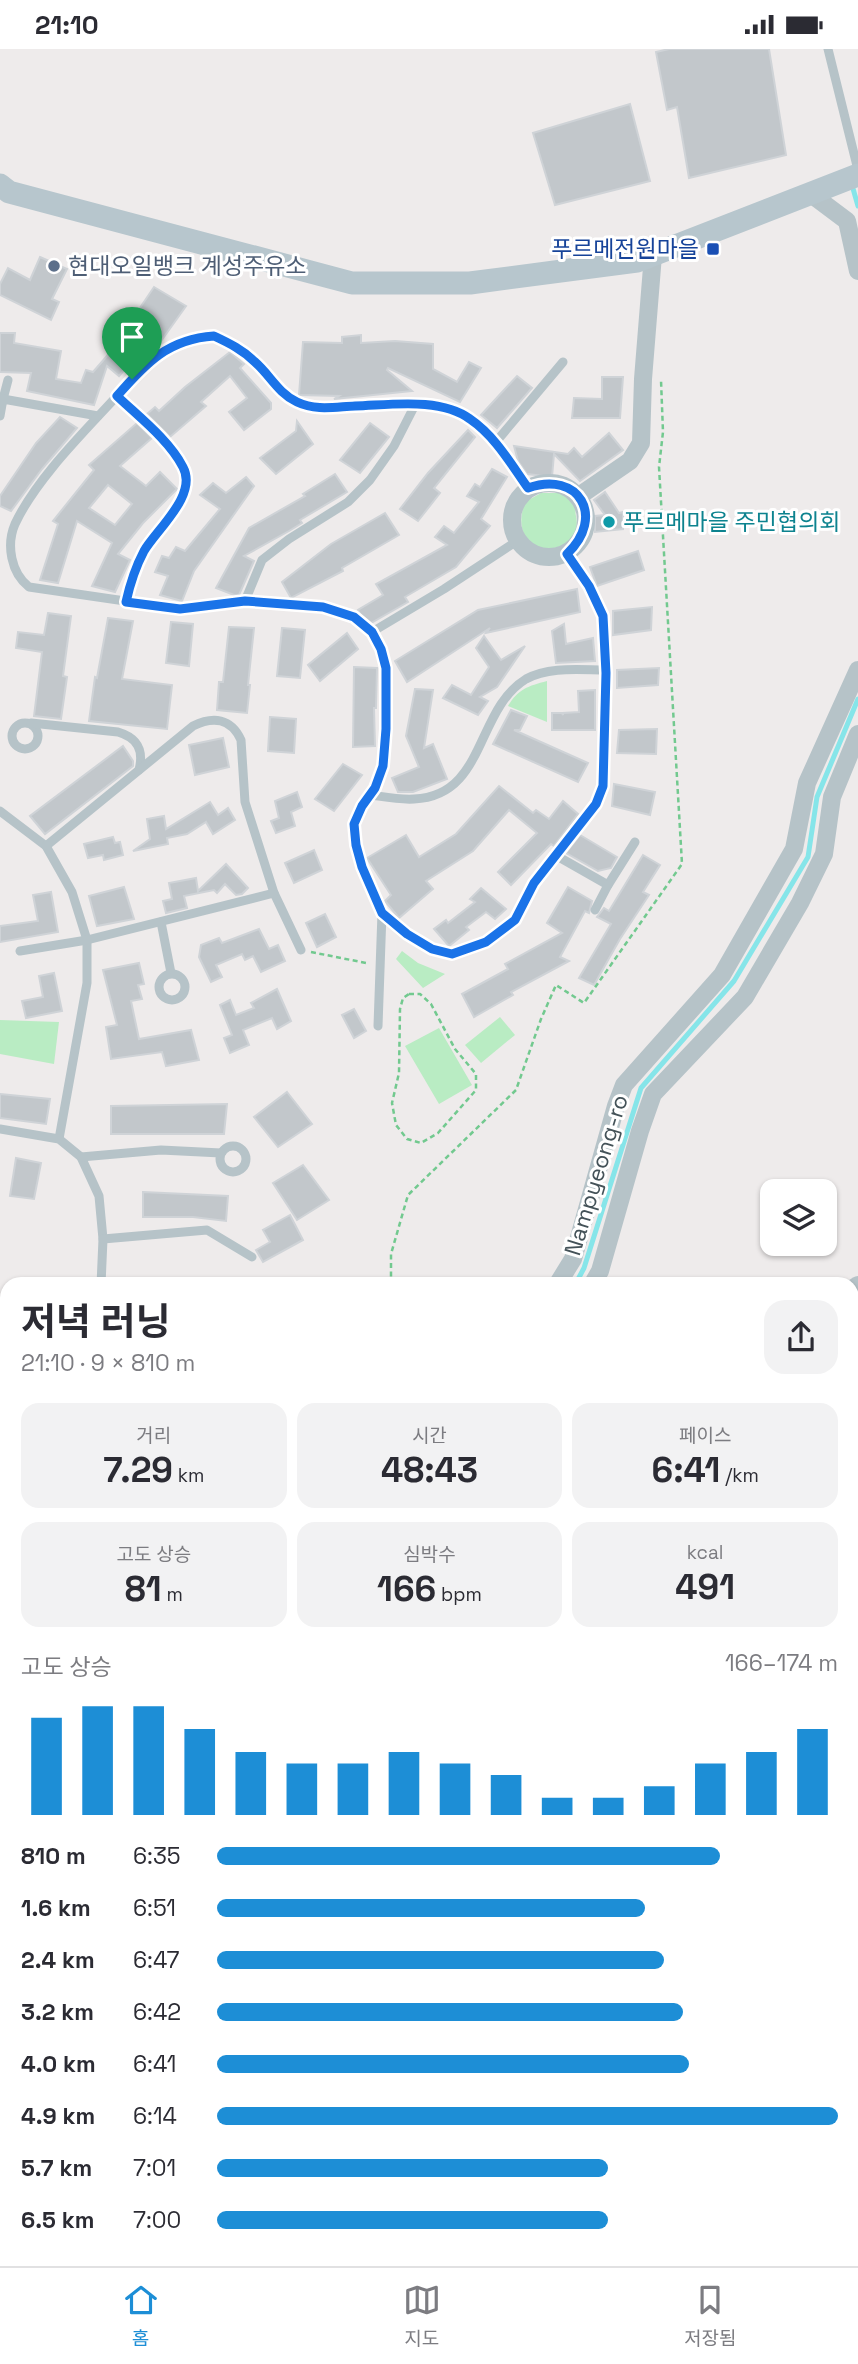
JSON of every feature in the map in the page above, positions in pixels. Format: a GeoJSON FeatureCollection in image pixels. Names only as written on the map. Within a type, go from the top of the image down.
{"type":"FeatureCollection","features":[{"type":"Feature","properties":{"kind":"street"},"geometry":{"type":"LineString","coordinates":[[0,185],[9,192],[352,283],[470,283],[637,261],[811,194],[858,173]]}},
{"type":"Feature","properties":{"kind":"street"},"geometry":{"type":"LineString","coordinates":[[811,194],[852,220],[858,271]]}},
{"type":"Feature","properties":{"kind":"street"},"geometry":{"type":"LineString","coordinates":[[579,496],[630,461],[641,443],[653,255]]}},
{"type":"Feature","properties":{"kind":"street"},"geometry":{"type":"LineString","coordinates":[[554,484],[579,496],[586,513],[585,526],[582,537],[567,554],[552,558],[538,557],[517,541],[511,527],[511,511],[519,496],[528,488],[554,484]]}},
{"type":"Feature","properties":{"kind":"street","name":"Nampyeong-ro"},"geometry":{"type":"LineString","coordinates":[[562,1277],[573,1259],[615,1106],[624,1085],[722,975],[794,849],[807,783],[858,670]]}},
{"type":"Feature","properties":{"kind":"street","name":"Nampyeong-ro"},"geometry":{"type":"LineString","coordinates":[[597,1277],[653,1094],[745,997],[800,904],[824,854],[832,797],[858,734]]}},
{"type":"Feature","properties":{"kind":"lane"},"geometry":{"type":"LineString","coordinates":[[828,49],[858,173]]}},
{"type":"Feature","properties":{"kind":"lane"},"geometry":{"type":"LineString","coordinates":[[378,1025],[382,913],[362,867],[354,824],[362,806],[375,788],[383,766],[386,668],[381,649],[372,632],[354,617],[323,607],[245,601],[180,609],[29,587],[19,579],[14,569],[11,551],[14,526],[42,482],[98,416],[152,359],[170,347],[194,337],[214,336],[232,344],[256,362],[276,388],[308,406],[320,409],[416,403],[452,410],[469,418],[495,443],[528,488]]}},
{"type":"Feature","properties":{"kind":"lane"},"geometry":{"type":"LineString","coordinates":[[495,443],[564,362]]}},
{"type":"Feature","properties":{"kind":"lane"},"geometry":{"type":"LineString","coordinates":[[0,416],[8,380]]}},
{"type":"Feature","properties":{"kind":"lane"},"geometry":{"type":"LineString","coordinates":[[117,396],[177,457],[185,470],[187,481],[182,499],[145,549],[131,576],[126,602]]}},
{"type":"Feature","properties":{"kind":"lane"},"geometry":{"type":"LineString","coordinates":[[3,399],[98,416]]}},
{"type":"Feature","properties":{"kind":"lane"},"geometry":{"type":"LineString","coordinates":[[245,601],[262,560],[289,539],[348,502],[370,480],[394,446],[416,403]]}},
{"type":"Feature","properties":{"kind":"lane"},"geometry":{"type":"LineString","coordinates":[[372,632],[517,541]]}},
{"type":"Feature","properties":{"kind":"lane"},"geometry":{"type":"LineString","coordinates":[[382,913],[407,934],[432,949],[452,954],[486,942],[515,920],[534,883],[596,804],[603,786],[606,670],[603,616],[589,586],[567,554]]}},
{"type":"Feature","properties":{"kind":"lane"},"geometry":{"type":"LineString","coordinates":[[370,795],[412,800],[428,798],[456,785],[471,764],[507,695],[527,679],[547,671],[606,670]]}},
{"type":"Feature","properties":{"kind":"lane"},"geometry":{"type":"LineString","coordinates":[[46,846],[201,722],[221,719],[237,730],[241,740],[246,802],[274,893],[300,950]]}},
{"type":"Feature","properties":{"kind":"lane"},"geometry":{"type":"LineString","coordinates":[[31,723],[118,732],[131,736],[139,747],[142,758],[139,771]]}},
{"type":"Feature","properties":{"kind":"lane"},"geometry":{"type":"LineString","coordinates":[[0,811],[46,846],[72,892],[88,940],[86,983],[59,1139]]}},
{"type":"Feature","properties":{"kind":"lane"},"geometry":{"type":"LineString","coordinates":[[595,910],[635,842]]}},
{"type":"Feature","properties":{"kind":"lane"},"geometry":{"type":"LineString","coordinates":[[557,856],[608,885]]}},
{"type":"Feature","properties":{"kind":"lane"},"geometry":{"type":"LineString","coordinates":[[20,951],[88,940],[274,893]]}},
{"type":"Feature","properties":{"kind":"lane"},"geometry":{"type":"LineString","coordinates":[[161,922],[171,973]]}},
{"type":"Feature","properties":{"kind":"lane"},"geometry":{"type":"LineString","coordinates":[[0,1129],[59,1139],[81,1157],[99,1196],[103,1239],[101,1277]]}},
{"type":"Feature","properties":{"kind":"lane"},"geometry":{"type":"LineString","coordinates":[[81,1157],[161,1150],[221,1153]]}},
{"type":"Feature","properties":{"kind":"lane"},"geometry":{"type":"LineString","coordinates":[[103,1239],[207,1230],[251,1257]]}},
{"type":"Feature","properties":{"kind":"path"},"geometry":{"type":"LineString","coordinates":[[300,950],[380,965]]}},
{"type":"Feature","properties":{"kind":"path"},"geometry":{"type":"LineString","coordinates":[[409,994],[420,995],[431,1004],[455,1049],[476,1074],[475,1090],[438,1133],[421,1143],[407,1139],[396,1125],[392,1103],[399,1073],[400,1009],[404,998],[409,994]]}},
{"type":"Feature","properties":{"kind":"green space"},"geometry":{"type":"Polygon","coordinates":[[[541,493],[562,493],[575,506],[576,531],[569,541],[558,547],[534,545],[525,536],[521,522],[525,502],[541,493]]]}},
{"type":"Feature","properties":{"kind":"green space"},"geometry":{"type":"Polygon","coordinates":[[[547,681],[547,722],[508,706],[524,689],[547,681]]]}},
{"type":"Feature","properties":{"kind":"green space"},"geometry":{"type":"Polygon","coordinates":[[[402,951],[418,963],[445,974],[423,988],[396,959],[402,951]]]}},
{"type":"Feature","properties":{"kind":"green space"},"geometry":{"type":"Polygon","coordinates":[[[500,1017],[515,1035],[481,1063],[465,1045],[500,1017]]]}},
{"type":"Feature","properties":{"kind":"green space"},"geometry":{"type":"Polygon","coordinates":[[[0,1020],[59,1022],[54,1064],[0,1054],[0,1020]]]}},
{"type":"Feature","properties":{"kind":"green space"},"geometry":{"type":"Polygon","coordinates":[[[439,1028],[472,1085],[439,1104],[405,1046],[439,1028]]]}},
{"type":"Feature","properties":{"kind":"building"},"geometry":{"type":"Polygon","coordinates":[[[669,49],[769,49],[786,155],[689,178],[677,107],[667,110],[656,52],[669,49]]]}},
{"type":"Feature","properties":{"kind":"building"},"geometry":{"type":"Polygon","coordinates":[[[630,104],[650,181],[555,205],[533,133],[630,104]]]}},
{"type":"Feature","properties":{"kind":"building"},"geometry":{"type":"Polygon","coordinates":[[[40,257],[67,269],[52,299],[59,302],[51,320],[0,295],[0,284],[8,268],[30,280],[40,257]]]}},
{"type":"Feature","properties":{"kind":"building"},"geometry":{"type":"Polygon","coordinates":[[[154,287],[186,306],[159,344],[151,339],[119,376],[107,366],[94,405],[27,391],[31,373],[0,372],[0,333],[15,333],[14,343],[61,351],[56,379],[81,383],[86,370],[93,372],[133,326],[129,324],[154,287]]]}},
{"type":"Feature","properties":{"kind":"building"},"geometry":{"type":"Polygon","coordinates":[[[361,335],[361,343],[395,341],[433,344],[433,369],[457,382],[469,362],[481,368],[460,402],[388,368],[387,370],[412,391],[334,399],[339,396],[299,395],[303,342],[342,343],[342,337],[361,335]]]}},
{"type":"Feature","properties":{"kind":"building"},"geometry":{"type":"Polygon","coordinates":[[[230,352],[244,364],[240,368],[271,403],[271,409],[244,430],[229,412],[247,398],[230,376],[201,402],[206,406],[170,437],[147,414],[155,407],[159,411],[230,352]]]}},
{"type":"Feature","properties":{"kind":"building"},"geometry":{"type":"Polygon","coordinates":[[[517,376],[532,388],[497,428],[481,415],[517,376]]]}},
{"type":"Feature","properties":{"kind":"building"},"geometry":{"type":"Polygon","coordinates":[[[602,377],[623,377],[620,418],[572,418],[574,398],[602,399],[602,377]]]}},
{"type":"Feature","properties":{"kind":"building"},"geometry":{"type":"Polygon","coordinates":[[[60,417],[77,428],[11,511],[0,506],[0,496],[36,443],[60,417]]]}},
{"type":"Feature","properties":{"kind":"building"},"geometry":{"type":"Polygon","coordinates":[[[297,421],[313,444],[276,474],[260,458],[296,431],[297,421]]]}},
{"type":"Feature","properties":{"kind":"building"},"geometry":{"type":"Polygon","coordinates":[[[137,423],[152,438],[120,466],[146,486],[160,472],[177,489],[143,523],[118,554],[130,560],[115,592],[92,586],[112,543],[77,521],[58,583],[40,580],[58,524],[53,521],[94,470],[89,465],[137,423]],[[108,485],[89,508],[115,525],[132,504],[108,485]]]}},
{"type":"Feature","properties":{"kind":"building"},"geometry":{"type":"Polygon","coordinates":[[[370,423],[389,437],[360,473],[340,460],[370,423]]]}},
{"type":"Feature","properties":{"kind":"building"},"geometry":{"type":"Polygon","coordinates":[[[468,430],[475,437],[434,488],[440,493],[418,521],[400,509],[428,473],[468,430]]]}},
{"type":"Feature","properties":{"kind":"building"},"geometry":{"type":"Polygon","coordinates":[[[609,433],[623,450],[580,481],[554,454],[552,477],[527,474],[518,461],[514,446],[568,454],[574,448],[582,457],[609,433]]]}},
{"type":"Feature","properties":{"kind":"building"},"geometry":{"type":"Polygon","coordinates":[[[492,469],[507,477],[481,519],[490,526],[456,567],[405,597],[408,602],[371,623],[360,614],[358,610],[383,595],[376,584],[447,545],[435,537],[444,526],[454,533],[479,502],[467,496],[475,484],[480,487],[492,469]]]}},
{"type":"Feature","properties":{"kind":"building"},"geometry":{"type":"Polygon","coordinates":[[[335,474],[347,492],[300,520],[302,523],[244,556],[254,561],[239,595],[216,588],[249,528],[305,496],[303,494],[335,474]]]}},
{"type":"Feature","properties":{"kind":"building"},"geometry":{"type":"Polygon","coordinates":[[[246,477],[254,486],[194,571],[182,601],[160,595],[168,576],[155,572],[162,556],[169,558],[176,547],[185,551],[220,509],[200,495],[213,483],[226,493],[246,477]]]}},
{"type":"Feature","properties":{"kind":"building","name":"푸르메마을 주민협의회"},"geometry":{"type":"Polygon","coordinates":[[[605,492],[619,513],[623,512],[623,529],[595,532],[595,516],[605,515],[594,500],[605,492]]]}},
{"type":"Feature","properties":{"kind":"building"},"geometry":{"type":"Polygon","coordinates":[[[385,513],[399,535],[342,568],[343,571],[291,598],[282,582],[331,544],[385,513]]]}},
{"type":"Feature","properties":{"kind":"building"},"geometry":{"type":"Polygon","coordinates":[[[638,551],[644,570],[597,586],[590,567],[638,551]]]}},
{"type":"Feature","properties":{"kind":"building"},"geometry":{"type":"Polygon","coordinates":[[[577,589],[580,612],[486,633],[490,628],[407,682],[395,661],[478,610],[577,589]]]}},
{"type":"Feature","properties":{"kind":"building"},"geometry":{"type":"Polygon","coordinates":[[[652,607],[651,630],[613,635],[613,611],[652,607]]]}},
{"type":"Feature","properties":{"kind":"building"},"geometry":{"type":"Polygon","coordinates":[[[48,613],[71,616],[63,676],[67,677],[61,719],[34,716],[42,652],[16,648],[18,632],[44,635],[48,613]]]}},
{"type":"Feature","properties":{"kind":"building"},"geometry":{"type":"Polygon","coordinates":[[[108,618],[133,621],[122,679],[172,685],[167,729],[89,721],[108,618]]]}},
{"type":"Feature","properties":{"kind":"building"},"geometry":{"type":"Polygon","coordinates":[[[171,622],[193,624],[189,666],[166,663],[171,622]]]}},
{"type":"Feature","properties":{"kind":"building"},"geometry":{"type":"Polygon","coordinates":[[[564,624],[566,644],[593,638],[595,661],[556,663],[552,631],[564,624]]]}},
{"type":"Feature","properties":{"kind":"building"},"geometry":{"type":"Polygon","coordinates":[[[229,627],[254,628],[247,713],[217,710],[229,627]]]}},
{"type":"Feature","properties":{"kind":"building"},"geometry":{"type":"Polygon","coordinates":[[[282,628],[305,630],[300,678],[277,676],[282,628]]]}},
{"type":"Feature","properties":{"kind":"building"},"geometry":{"type":"Polygon","coordinates":[[[347,633],[358,649],[320,681],[308,665],[347,633]]]}},
{"type":"Feature","properties":{"kind":"building"},"geometry":{"type":"Polygon","coordinates":[[[484,636],[501,660],[525,646],[497,687],[480,697],[488,701],[478,715],[443,698],[452,685],[471,695],[489,667],[476,648],[484,636]]]}},
{"type":"Feature","properties":{"kind":"building"},"geometry":{"type":"Polygon","coordinates":[[[354,667],[377,668],[375,746],[353,747],[354,667]]]}},
{"type":"Feature","properties":{"kind":"building"},"geometry":{"type":"Polygon","coordinates":[[[659,668],[658,685],[617,688],[617,670],[659,668]]]}},
{"type":"Feature","properties":{"kind":"building"},"geometry":{"type":"Polygon","coordinates":[[[415,689],[433,690],[424,748],[433,744],[447,779],[413,792],[398,792],[392,778],[419,767],[406,736],[415,689]]]}},
{"type":"Feature","properties":{"kind":"building"},"geometry":{"type":"Polygon","coordinates":[[[595,690],[595,730],[552,730],[552,713],[563,715],[579,712],[578,691],[595,690]]]}},
{"type":"Feature","properties":{"kind":"building"},"geometry":{"type":"Polygon","coordinates":[[[511,710],[527,716],[520,730],[514,730],[588,763],[578,782],[493,744],[511,710]]]}},
{"type":"Feature","properties":{"kind":"building"},"geometry":{"type":"Polygon","coordinates":[[[270,717],[296,719],[294,753],[268,751],[270,717]]]}},
{"type":"Feature","properties":{"kind":"building"},"geometry":{"type":"Polygon","coordinates":[[[657,729],[656,754],[617,753],[619,730],[657,729]]]}},
{"type":"Feature","properties":{"kind":"building"},"geometry":{"type":"Polygon","coordinates":[[[223,738],[229,767],[195,775],[189,745],[223,738]]]}},
{"type":"Feature","properties":{"kind":"building"},"geometry":{"type":"Polygon","coordinates":[[[123,746],[133,761],[133,766],[45,834],[30,816],[123,746]]]}},
{"type":"Feature","properties":{"kind":"building"},"geometry":{"type":"Polygon","coordinates":[[[343,764],[362,775],[334,811],[315,799],[343,764]]]}},
{"type":"Feature","properties":{"kind":"building"},"geometry":{"type":"Polygon","coordinates":[[[614,784],[655,792],[650,815],[612,806],[614,784]]]}},
{"type":"Feature","properties":{"kind":"building"},"geometry":{"type":"Polygon","coordinates":[[[499,786],[533,813],[536,810],[549,819],[563,801],[578,814],[554,846],[551,844],[511,885],[498,872],[537,833],[509,810],[473,851],[426,881],[433,889],[399,918],[385,901],[391,895],[367,858],[406,835],[419,857],[456,834],[499,786]]]}},
{"type":"Feature","properties":{"kind":"building"},"geometry":{"type":"Polygon","coordinates":[[[297,792],[302,807],[291,812],[295,826],[276,833],[271,821],[279,818],[275,801],[297,792]]]}},
{"type":"Feature","properties":{"kind":"building"},"geometry":{"type":"Polygon","coordinates":[[[210,802],[218,815],[228,808],[235,820],[213,834],[206,822],[187,834],[167,838],[168,844],[133,851],[150,839],[147,819],[164,816],[166,829],[210,802]]]}},
{"type":"Feature","properties":{"kind":"building"},"geometry":{"type":"Polygon","coordinates":[[[580,835],[617,857],[611,868],[598,871],[566,853],[580,835]]]}},
{"type":"Feature","properties":{"kind":"building"},"geometry":{"type":"Polygon","coordinates":[[[113,837],[115,843],[120,842],[123,855],[104,860],[103,855],[88,858],[84,844],[113,837]]]}},
{"type":"Feature","properties":{"kind":"building"},"geometry":{"type":"Polygon","coordinates":[[[314,850],[322,870],[294,883],[285,863],[314,850]]]}},
{"type":"Feature","properties":{"kind":"building"},"geometry":{"type":"Polygon","coordinates":[[[643,855],[660,865],[643,892],[649,895],[594,985],[579,978],[611,924],[597,917],[604,908],[609,911],[643,855]]]}},
{"type":"Feature","properties":{"kind":"building"},"geometry":{"type":"Polygon","coordinates":[[[226,864],[248,888],[242,894],[236,895],[225,884],[217,893],[214,890],[184,896],[187,908],[166,913],[163,901],[172,899],[169,883],[196,878],[198,891],[226,864]]]}},
{"type":"Feature","properties":{"kind":"building"},"geometry":{"type":"Polygon","coordinates":[[[124,887],[134,919],[97,926],[89,896],[124,887]]]}},
{"type":"Feature","properties":{"kind":"building"},"geometry":{"type":"Polygon","coordinates":[[[568,887],[592,901],[589,913],[585,911],[560,957],[569,961],[511,992],[513,995],[474,1017],[462,994],[508,969],[505,964],[562,933],[547,923],[568,887]]]}},
{"type":"Feature","properties":{"kind":"building"},"geometry":{"type":"Polygon","coordinates":[[[481,888],[506,909],[495,919],[486,912],[466,927],[469,930],[449,946],[434,929],[446,920],[448,923],[475,902],[470,899],[481,888]]]}},
{"type":"Feature","properties":{"kind":"building"},"geometry":{"type":"Polygon","coordinates":[[[51,892],[58,932],[0,942],[0,926],[38,921],[33,895],[51,892]]]}},
{"type":"Feature","properties":{"kind":"building"},"geometry":{"type":"Polygon","coordinates":[[[325,914],[336,937],[317,947],[306,923],[325,914]]]}},
{"type":"Feature","properties":{"kind":"building"},"geometry":{"type":"Polygon","coordinates":[[[259,929],[269,949],[278,945],[285,961],[261,972],[253,956],[245,960],[242,954],[216,965],[222,977],[211,982],[199,957],[201,945],[219,938],[222,943],[259,929]]]}},
{"type":"Feature","properties":{"kind":"building"},"geometry":{"type":"Polygon","coordinates":[[[139,963],[144,984],[138,985],[142,999],[131,1001],[139,1039],[191,1030],[199,1060],[166,1066],[162,1052],[111,1059],[106,1027],[117,1025],[103,970],[139,963]]]}},
{"type":"Feature","properties":{"kind":"building"},"geometry":{"type":"Polygon","coordinates":[[[54,973],[62,1011],[26,1018],[22,1001],[43,997],[39,976],[54,973]]]}},
{"type":"Feature","properties":{"kind":"building"},"geometry":{"type":"Polygon","coordinates":[[[277,989],[291,1021],[277,1029],[272,1018],[243,1030],[249,1045],[230,1053],[224,1038],[232,1035],[220,1005],[230,1000],[236,1015],[254,1008],[251,1003],[277,989]]]}},
{"type":"Feature","properties":{"kind":"building"},"geometry":{"type":"Polygon","coordinates":[[[354,1009],[366,1031],[354,1038],[342,1015],[354,1009]]]}},
{"type":"Feature","properties":{"kind":"building"},"geometry":{"type":"Polygon","coordinates":[[[287,1092],[312,1124],[278,1147],[254,1117],[287,1092]]]}},
{"type":"Feature","properties":{"kind":"building"},"geometry":{"type":"Polygon","coordinates":[[[0,1094],[50,1099],[46,1124],[0,1118],[0,1094]]]}},
{"type":"Feature","properties":{"kind":"building"},"geometry":{"type":"Polygon","coordinates":[[[227,1104],[224,1134],[111,1134],[111,1106],[227,1104]]]}},
{"type":"Feature","properties":{"kind":"building"},"geometry":{"type":"Polygon","coordinates":[[[16,1158],[41,1163],[34,1199],[10,1196],[16,1158]]]}},
{"type":"Feature","properties":{"kind":"building"},"geometry":{"type":"Polygon","coordinates":[[[303,1165],[329,1200],[297,1220],[273,1183],[303,1165]]]}},
{"type":"Feature","properties":{"kind":"building"},"geometry":{"type":"Polygon","coordinates":[[[143,1192],[228,1196],[226,1221],[193,1217],[143,1217],[143,1192]]]}},
{"type":"Feature","properties":{"kind":"building"},"geometry":{"type":"Polygon","coordinates":[[[290,1215],[303,1240],[263,1262],[256,1250],[270,1242],[263,1230],[290,1215]]]}},
{"type":"Feature","properties":{"kind":"waterway"},"geometry":{"type":"LineString","coordinates":[[852,185],[858,206]]}},
{"type":"Feature","properties":{"kind":"waterway"},"geometry":{"type":"LineString","coordinates":[[579,1277],[641,1088],[734,981],[808,857],[817,797],[858,699]]}},
{"type":"Feature","properties":{"kind":"place","name":"푸르메전원마을"},"geometry":{"type":"Point","coordinates":[713,249]}},
{"type":"Feature","properties":{"kind":"place","name":"현대오일뱅크 계성주유소"},"geometry":{"type":"Point","coordinates":[54,266]}},
{"type":"Feature","properties":{"kind":"place","name":"푸르메마을 주민협의회"},"geometry":{"type":"Point","coordinates":[609,522]}},
{"type":"Feature","properties":{"kind":"route"},"geometry":{"type":"LineString","coordinates":[[214,336],[232,344],[256,362],[276,388],[297,402],[320,409],[416,403],[452,410],[469,418],[488,434],[528,488],[554,484],[579,496],[586,513],[585,526],[582,537],[567,554],[589,586],[603,616],[606,673],[603,786],[596,804],[534,883],[515,920],[486,942],[452,954],[432,949],[407,934],[382,913],[362,867],[354,824],[362,806],[375,788],[383,766],[386,729],[386,668],[381,649],[372,632],[354,617],[323,607],[245,601],[180,609],[126,602],[131,576],[145,549],[182,499],[187,481],[185,470],[177,457],[117,396],[132,379],[152,359],[170,347],[194,337],[214,336]]}}]}
